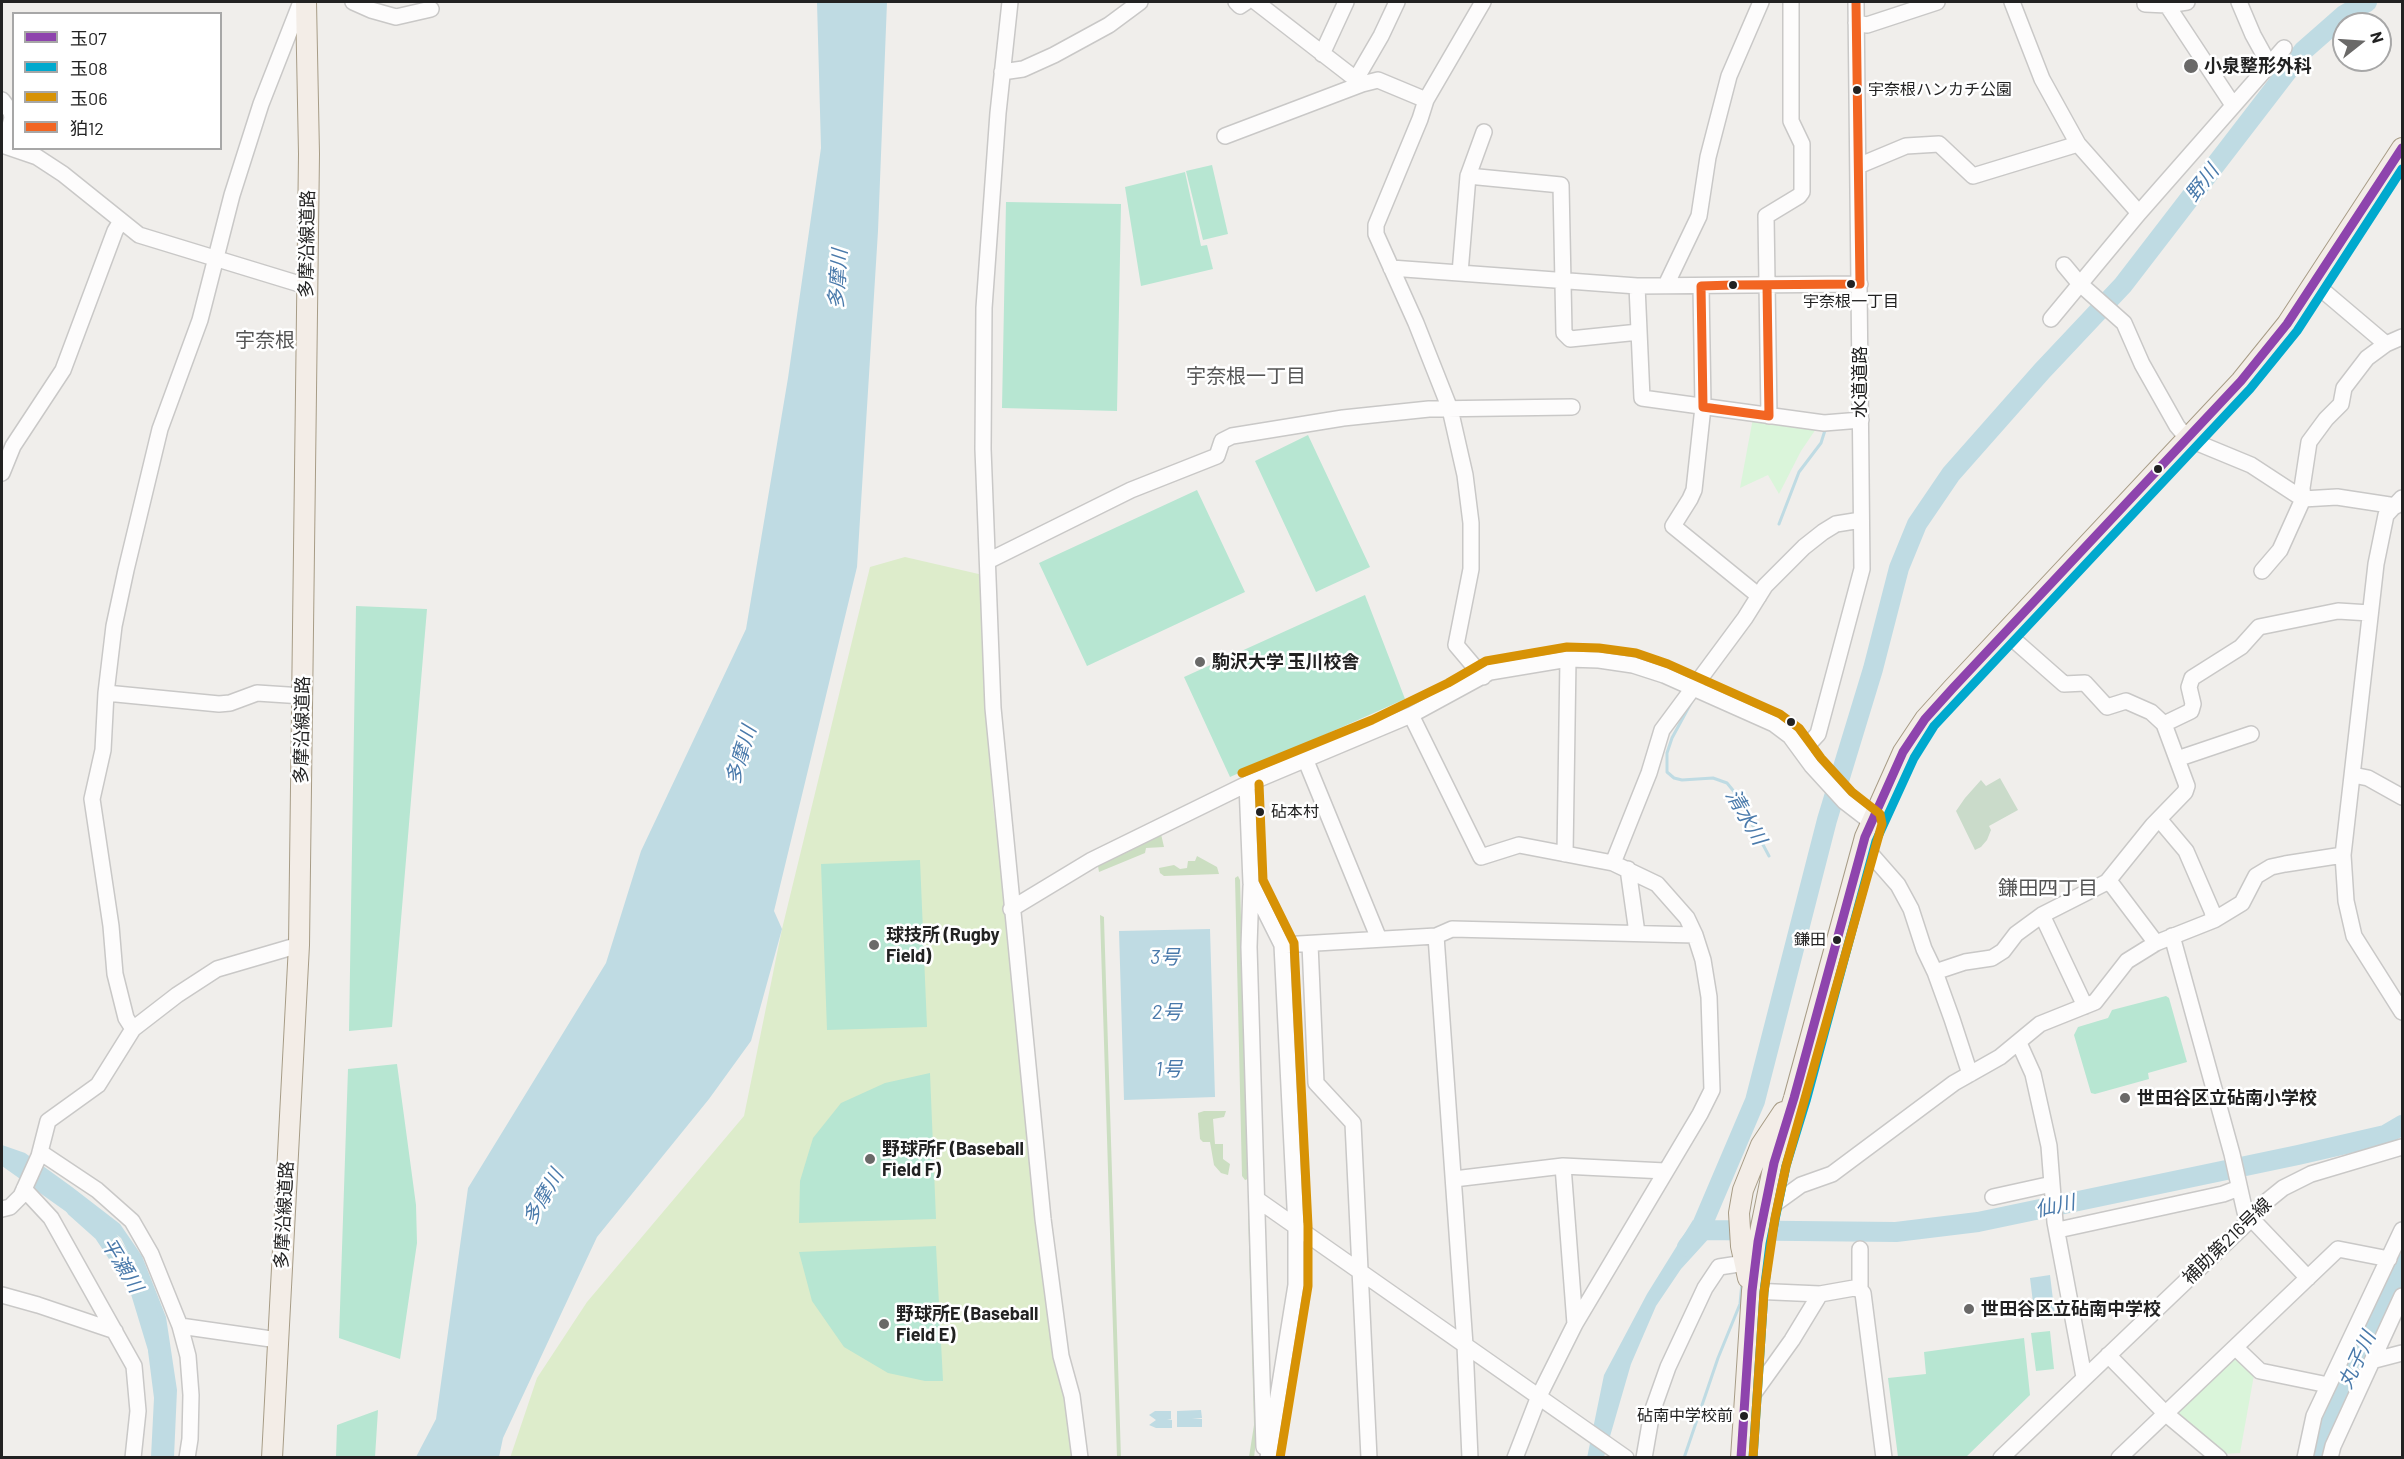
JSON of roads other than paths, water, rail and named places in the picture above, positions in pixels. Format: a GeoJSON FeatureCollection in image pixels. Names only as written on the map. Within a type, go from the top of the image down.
{"type":"FeatureCollection","features":[{"type":"Feature","properties":{"kind":"main road","name":"多摩沿線道路"},"geometry":{"type":"LineString","coordinates":[[272,1458],[299,945],[309,154],[306,2]]}},
{"type":"Feature","properties":{"kind":"main road"},"geometry":{"type":"LineString","coordinates":[[1742,1458],[1752,1291],[1764,1210],[1774,1162],[1794,1098],[1861,849],[1866,818],[1913,735],[1925,719],[2188,439],[2241,381],[2287,324],[2403,148]]}},
{"type":"Feature","properties":{"kind":"main road"},"geometry":{"type":"LineString","coordinates":[[1752,1291],[1741,1246],[1739,1213],[1743,1190],[1761,1145],[1794,1098]]}},
{"type":"Feature","properties":{"kind":"street"},"geometry":{"type":"LineString","coordinates":[[133,1029],[126,1018],[115,974],[111,926],[92,799],[103,750],[106,693],[114,626],[160,429],[200,320],[232,195],[261,104],[301,2]]}},
{"type":"Feature","properties":{"kind":"street"},"geometry":{"type":"LineString","coordinates":[[353,2],[370,10],[396,17],[431,9]]}},
{"type":"Feature","properties":{"kind":"street"},"geometry":{"type":"LineString","coordinates":[[1010,2],[1002,72],[984,308],[983,449],[993,708],[1043,1219],[1061,1356],[1072,1396],[1080,1458]]}},
{"type":"Feature","properties":{"kind":"street"},"geometry":{"type":"LineString","coordinates":[[1002,72],[1023,69],[1054,55],[1109,25],[1140,2]]}},
{"type":"Feature","properties":{"kind":"street"},"geometry":{"type":"LineString","coordinates":[[1236,2],[1240,6],[1246,2]]}},
{"type":"Feature","properties":{"kind":"street"},"geometry":{"type":"LineString","coordinates":[[1256,2],[1359,82]]}},
{"type":"Feature","properties":{"kind":"street"},"geometry":{"type":"LineString","coordinates":[[1322,54],[1346,2]]}},
{"type":"Feature","properties":{"kind":"street"},"geometry":{"type":"LineString","coordinates":[[1359,82],[1397,2]]}},
{"type":"Feature","properties":{"kind":"street"},"geometry":{"type":"LineString","coordinates":[[1483,2],[1426,100],[1376,225],[1376,234],[1416,323],[1450,409],[1465,475],[1471,523],[1471,569],[1456,645],[1483,677]]}},
{"type":"Feature","properties":{"kind":"street"},"geometry":{"type":"LineString","coordinates":[[1666,285],[1699,216],[1703,180],[1729,76],[1761,2]]}},
{"type":"Feature","properties":{"kind":"street"},"geometry":{"type":"LineString","coordinates":[[1769,416],[1766,216],[1802,192],[1802,144],[1791,121],[1791,2]]}},
{"type":"Feature","properties":{"kind":"street","name":"水道道路"},"geometry":{"type":"LineString","coordinates":[[1803,750],[1818,734],[1862,569],[1856,2]]}},
{"type":"Feature","properties":{"kind":"street"},"geometry":{"type":"LineString","coordinates":[[1856,23],[1867,25],[1937,2]]}},
{"type":"Feature","properties":{"kind":"street"},"geometry":{"type":"LineString","coordinates":[[2012,2],[2042,80],[2078,144],[2139,213]]}},
{"type":"Feature","properties":{"kind":"street"},"geometry":{"type":"LineString","coordinates":[[2145,4],[2168,5],[2187,2]]}},
{"type":"Feature","properties":{"kind":"street"},"geometry":{"type":"LineString","coordinates":[[2239,2],[2269,64]]}},
{"type":"Feature","properties":{"kind":"street"},"geometry":{"type":"LineString","coordinates":[[2168,5],[2232,105]]}},
{"type":"Feature","properties":{"kind":"street"},"geometry":{"type":"LineString","coordinates":[[2051,319],[2139,213],[2284,48]]}},
{"type":"Feature","properties":{"kind":"street"},"geometry":{"type":"LineString","coordinates":[[1226,136],[1359,82],[1378,80],[1426,100]]}},
{"type":"Feature","properties":{"kind":"street"},"geometry":{"type":"LineString","coordinates":[[2,100],[11,112],[12,118],[3,145]]}},
{"type":"Feature","properties":{"kind":"street"},"geometry":{"type":"LineString","coordinates":[[1460,273],[1468,176],[1484,132]]}},
{"type":"Feature","properties":{"kind":"street"},"geometry":{"type":"LineString","coordinates":[[1858,166],[1905,146],[1939,144],[1973,176],[2078,144]]}},
{"type":"Feature","properties":{"kind":"street"},"geometry":{"type":"LineString","coordinates":[[16,150],[37,158],[63,174],[139,235],[306,286]]}},
{"type":"Feature","properties":{"kind":"street"},"geometry":{"type":"LineString","coordinates":[[1468,176],[1561,185],[1564,333],[1570,339],[1639,332]]}},
{"type":"Feature","properties":{"kind":"street"},"geometry":{"type":"LineString","coordinates":[[2,473],[13,446],[63,370],[115,231],[121,221]]}},
{"type":"Feature","properties":{"kind":"street"},"geometry":{"type":"LineString","coordinates":[[2064,265],[2079,283],[2124,323],[2142,364],[2177,426],[2188,439],[2251,465],[2303,499],[2337,497],[2399,502]]}},
{"type":"Feature","properties":{"kind":"street"},"geometry":{"type":"LineString","coordinates":[[1391,268],[1637,286],[1860,284]]}},
{"type":"Feature","properties":{"kind":"street"},"geometry":{"type":"LineString","coordinates":[[2314,283],[2386,344]]}},
{"type":"Feature","properties":{"kind":"street"},"geometry":{"type":"LineString","coordinates":[[1637,286],[1642,398],[1824,423],[1861,420]]}},
{"type":"Feature","properties":{"kind":"street"},"geometry":{"type":"LineString","coordinates":[[1701,286],[1703,407],[1694,490],[1673,526],[1759,596]]}},
{"type":"Feature","properties":{"kind":"street"},"geometry":{"type":"LineString","coordinates":[[2262,571],[2280,550],[2303,499],[2302,488],[2308,442],[2341,404],[2344,388],[2367,358],[2386,344],[2403,337]]}},
{"type":"Feature","properties":{"kind":"street"},"geometry":{"type":"LineString","coordinates":[[988,561],[1131,490],[1217,456],[1222,441],[1232,436],[1343,418],[1429,409],[1572,407]]}},
{"type":"Feature","properties":{"kind":"street"},"geometry":{"type":"LineString","coordinates":[[2399,502],[2386,515],[2376,564],[2343,855],[2346,901],[2354,936],[2403,1012]]}},
{"type":"Feature","properties":{"kind":"street"},"geometry":{"type":"LineString","coordinates":[[1637,933],[1621,866],[1662,730],[1765,586],[1791,559],[1823,532],[1836,524],[1861,520]]}},
{"type":"Feature","properties":{"kind":"street"},"geometry":{"type":"LineString","coordinates":[[2164,724],[2191,711],[2193,704],[2189,687],[2192,678],[2241,646],[2259,627],[2330,612],[2370,613]]}},
{"type":"Feature","properties":{"kind":"street"},"geometry":{"type":"LineString","coordinates":[[1935,972],[1992,958],[2003,951],[2016,934],[2042,915],[2107,882],[2159,819],[2185,792],[2187,786],[2164,724],[2151,712],[2134,704],[2117,702],[2107,707],[2085,683],[2064,684],[2005,632]]}},
{"type":"Feature","properties":{"kind":"street"},"geometry":{"type":"LineString","coordinates":[[1011,909],[1092,860],[1247,784],[1411,715],[1490,672],[1568,659],[1599,660],[1633,665],[1664,675],[1774,724],[1803,750],[1812,766],[1844,801],[1866,818]]}},
{"type":"Feature","properties":{"kind":"street"},"geometry":{"type":"LineString","coordinates":[[1565,854],[1568,659]]}},
{"type":"Feature","properties":{"kind":"street"},"geometry":{"type":"LineString","coordinates":[[106,693],[219,704],[230,703],[257,693],[303,696]]}},
{"type":"Feature","properties":{"kind":"street"},"geometry":{"type":"LineString","coordinates":[[1411,715],[1481,857],[1519,845],[1621,866],[1658,884],[1688,918],[1703,960],[1709,997],[1712,1090],[1575,1324],[1539,1396],[1515,1458]]}},
{"type":"Feature","properties":{"kind":"street"},"geometry":{"type":"LineString","coordinates":[[2177,759],[2251,734]]}},
{"type":"Feature","properties":{"kind":"street"},"geometry":{"type":"LineString","coordinates":[[1306,760],[1380,939]]}},
{"type":"Feature","properties":{"kind":"street"},"geometry":{"type":"LineString","coordinates":[[2353,775],[2368,778],[2403,797]]}},
{"type":"Feature","properties":{"kind":"street"},"geometry":{"type":"LineString","coordinates":[[1247,784],[1251,883],[1249,947],[1264,1445],[1267,1458]]}},
{"type":"Feature","properties":{"kind":"street"},"geometry":{"type":"LineString","coordinates":[[2159,819],[2186,851],[2212,910],[2214,920]]}},
{"type":"Feature","properties":{"kind":"street"},"geometry":{"type":"LineString","coordinates":[[1861,849],[1869,852],[1898,885],[1911,909],[1970,1074]]}},
{"type":"Feature","properties":{"kind":"street"},"geometry":{"type":"LineString","coordinates":[[1764,1210],[1801,1185],[1832,1174],[1954,1083],[2000,1058],[2040,1024],[2095,1002],[2127,961],[2156,943],[2214,920],[2242,903],[2256,876],[2271,867],[2343,855]]}},
{"type":"Feature","properties":{"kind":"street"},"geometry":{"type":"LineString","coordinates":[[2107,882],[2114,886],[2156,943]]}},
{"type":"Feature","properties":{"kind":"street"},"geometry":{"type":"LineString","coordinates":[[1251,883],[1282,945],[1296,1227],[1296,1285],[1267,1458]]}},
{"type":"Feature","properties":{"kind":"street"},"geometry":{"type":"LineString","coordinates":[[2042,915],[2085,1006]]}},
{"type":"Feature","properties":{"kind":"street"},"geometry":{"type":"LineString","coordinates":[[1282,945],[1436,936],[1452,928],[1695,934]]}},
{"type":"Feature","properties":{"kind":"street"},"geometry":{"type":"LineString","coordinates":[[1436,936],[1465,1345],[1470,1458]]}},
{"type":"Feature","properties":{"kind":"street"},"geometry":{"type":"LineString","coordinates":[[2172,936],[2232,1154],[2245,1212],[2308,1278]]}},
{"type":"Feature","properties":{"kind":"street"},"geometry":{"type":"LineString","coordinates":[[1310,944],[1316,1083],[1353,1123],[1362,1272],[1369,1458]]}},
{"type":"Feature","properties":{"kind":"street"},"geometry":{"type":"LineString","coordinates":[[2,1209],[10,1207],[21,1196],[40,1154],[48,1121],[98,1085],[133,1029],[177,995],[218,969],[299,945]]}},
{"type":"Feature","properties":{"kind":"street"},"geometry":{"type":"LineString","coordinates":[[2019,1043],[2033,1074],[2049,1146],[2056,1226],[2084,1377]]}},
{"type":"Feature","properties":{"kind":"street","name":"補助第216号線"},"geometry":{"type":"LineString","coordinates":[[2001,1458],[2267,1201],[2302,1177],[2403,1146]]}},
{"type":"Feature","properties":{"kind":"street"},"geometry":{"type":"LineString","coordinates":[[40,1154],[97,1190],[132,1221],[151,1254],[180,1326],[188,1356],[189,1439],[186,1458]]}},
{"type":"Feature","properties":{"kind":"street"},"geometry":{"type":"LineString","coordinates":[[1454,1179],[1563,1166],[1665,1171]]}},
{"type":"Feature","properties":{"kind":"street"},"geometry":{"type":"LineString","coordinates":[[1563,1166],[1575,1324]]}},
{"type":"Feature","properties":{"kind":"street"},"geometry":{"type":"LineString","coordinates":[[2056,1226],[2223,1194],[2239,1185]]}},
{"type":"Feature","properties":{"kind":"street"},"geometry":{"type":"LineString","coordinates":[[24,1186],[51,1218],[134,1366],[138,1411],[134,1458]]}},
{"type":"Feature","properties":{"kind":"street"},"geometry":{"type":"LineString","coordinates":[[1993,1197],[2052,1188]]}},
{"type":"Feature","properties":{"kind":"street"},"geometry":{"type":"LineString","coordinates":[[1258,1200],[1626,1458]]}},
{"type":"Feature","properties":{"kind":"street"},"geometry":{"type":"LineString","coordinates":[[2305,1458],[2314,1416],[2403,1230]]}},
{"type":"Feature","properties":{"kind":"street"},"geometry":{"type":"LineString","coordinates":[[1860,1249],[1860,1290],[1863,1293],[1884,1458]]}},
{"type":"Feature","properties":{"kind":"street"},"geometry":{"type":"LineString","coordinates":[[2119,1458],[2338,1249],[2389,1259]]}},
{"type":"Feature","properties":{"kind":"street"},"geometry":{"type":"LineString","coordinates":[[1644,1458],[1652,1412],[1660,1389],[1705,1288],[1719,1267],[1745,1263]]}},
{"type":"Feature","properties":{"kind":"street"},"geometry":{"type":"LineString","coordinates":[[1752,1291],[1820,1294],[1854,1288],[1860,1290]]}},
{"type":"Feature","properties":{"kind":"street"},"geometry":{"type":"LineString","coordinates":[[1746,1393],[1754,1393],[1792,1340],[1820,1294]]}},
{"type":"Feature","properties":{"kind":"street"},"geometry":{"type":"LineString","coordinates":[[2,1295],[115,1331]]}},
{"type":"Feature","properties":{"kind":"street"},"geometry":{"type":"LineString","coordinates":[[2330,1458],[2333,1446],[2403,1296]]}},
{"type":"Feature","properties":{"kind":"street"},"geometry":{"type":"LineString","coordinates":[[180,1326],[278,1340]]}},
{"type":"Feature","properties":{"kind":"street"},"geometry":{"type":"LineString","coordinates":[[2236,1348],[2259,1371],[2328,1385]]}},
{"type":"Feature","properties":{"kind":"street"},"geometry":{"type":"LineString","coordinates":[[2374,1360],[2403,1353]]}},
{"type":"Feature","properties":{"kind":"street"},"geometry":{"type":"LineString","coordinates":[[2108,1355],[2165,1413],[2219,1458]]}},
{"type":"Feature","properties":{"kind":"water","name":"多摩川"},"geometry":{"type":"Polygon","coordinates":[[[817,2],[887,2],[878,231],[857,567],[774,911],[782,929],[751,1041],[709,1099],[597,1237],[503,1438],[499,1457],[416,1457],[436,1419],[468,1188],[606,963],[641,851],[746,629],[788,378],[821,148],[817,2]]]}},
{"type":"Feature","properties":{"kind":"water"},"geometry":{"type":"Polygon","coordinates":[[[1210,929],[1215,1097],[1124,1100],[1119,931],[1210,929]]]}},
{"type":"Feature","properties":{"kind":"water"},"geometry":{"type":"Polygon","coordinates":[[[2,1145],[25,1153],[120,1224],[142,1256],[166,1317],[177,1390],[174,1457],[151,1457],[154,1398],[148,1351],[153,1317],[136,1268],[121,1238],[106,1227],[82,1223],[2,1166],[2,1145]]]}},
{"type":"Feature","properties":{"kind":"water"},"geometry":{"type":"Polygon","coordinates":[[[1693,1220],[1712,1235],[1681,1269],[1656,1306],[1631,1364],[1604,1457],[1587,1458],[1604,1375],[1647,1294],[1693,1220]]]}},
{"type":"Feature","properties":{"kind":"water"},"geometry":{"type":"Polygon","coordinates":[[[2050,1275],[2055,1316],[2035,1319],[2030,1278],[2050,1275]]]}},
{"type":"Feature","properties":{"kind":"water"},"geometry":{"type":"Polygon","coordinates":[[[1201,1410],[1202,1418],[1192,1419],[1202,1419],[1202,1427],[1177,1427],[1177,1411],[1201,1410]]]}},
{"type":"Feature","properties":{"kind":"water"},"geometry":{"type":"Polygon","coordinates":[[[1155,1411],[1171,1411],[1171,1419],[1167,1419],[1172,1420],[1172,1428],[1156,1428],[1149,1425],[1156,1420],[1149,1415],[1155,1411]]]}},
{"type":"Feature","properties":{"kind":"waterway","name":"野川"},"geometry":{"type":"LineString","coordinates":[[1687,1247],[1700,1230],[1755,1101],[1827,820],[1873,669],[1899,568],[1917,524],[1951,474],[2042,371],[2123,285],[2303,51],[2344,15],[2367,2]]}},
{"type":"Feature","properties":{"kind":"waterway","name":"清水川"},"geometry":{"type":"LineString","coordinates":[[1779,524],[1799,472],[1821,443],[1826,427]]}},
{"type":"Feature","properties":{"kind":"waterway","name":"清水川"},"geometry":{"type":"LineString","coordinates":[[1691,703],[1672,738],[1667,753],[1667,772],[1674,778],[1682,780],[1713,778],[1727,783],[1736,794],[1769,856]]}},
{"type":"Feature","properties":{"kind":"waterway","name":"仙川"},"geometry":{"type":"LineString","coordinates":[[1700,1230],[1896,1232],[1978,1222],[2298,1155],[2385,1135],[2402,1125]]}},
{"type":"Feature","properties":{"kind":"waterway","name":"平瀬川"},"geometry":{"type":"LineString","coordinates":[[75,1207],[103,1232],[139,1286],[159,1352]]}},
{"type":"Feature","properties":{"kind":"waterway","name":"丸子川"},"geometry":{"type":"LineString","coordinates":[[2318,1458],[2332,1413],[2402,1264]]}},
{"type":"Feature","properties":{"kind":"waterway"},"geometry":{"type":"LineString","coordinates":[[1684,1458],[1718,1358],[1740,1304],[1742,1283]]}},
{"type":"Feature","properties":{"kind":"place","name":"小泉整形外科"},"geometry":{"type":"Point","coordinates":[2191,66]}},
{"type":"Feature","properties":{"kind":"place","name":"宇奈根ハンカチ公園"},"geometry":{"type":"Point","coordinates":[1857,90]}},
{"type":"Feature","properties":{"kind":"place","name":"宇奈根一丁目"},"geometry":{"type":"Point","coordinates":[1851,284]}},
{"type":"Feature","properties":{"kind":"place","name":"駒沢大学 玉川校舎"},"geometry":{"type":"Point","coordinates":[1200,662]}},
{"type":"Feature","properties":{"kind":"place","name":"砧本村"},"geometry":{"type":"Point","coordinates":[1260,812]}},
{"type":"Feature","properties":{"kind":"place","name":"鎌田"},"geometry":{"type":"Point","coordinates":[1837,940]}},
{"type":"Feature","properties":{"kind":"place","name":"球技所 (Rugby Field)"},"geometry":{"type":"Point","coordinates":[874,945]}},
{"type":"Feature","properties":{"kind":"place","name":"世田谷区立砧南小学校"},"geometry":{"type":"Point","coordinates":[2125,1098]}},
{"type":"Feature","properties":{"kind":"place","name":"野球所F (Baseball Field F)"},"geometry":{"type":"Point","coordinates":[870,1159]}},
{"type":"Feature","properties":{"kind":"place","name":"世田谷区立砧南中学校"},"geometry":{"type":"Point","coordinates":[1969,1309]}},
{"type":"Feature","properties":{"kind":"place","name":"野球所E (Baseball Field E)"},"geometry":{"type":"Point","coordinates":[884,1324]}},
{"type":"Feature","properties":{"kind":"place","name":"砧南中学校前"},"geometry":{"type":"Point","coordinates":[1744,1416]}},
{"type":"Feature","properties":{"kind":"district","name":"宇奈根"},"geometry":{"type":"Point","coordinates":[265,340]}},
{"type":"Feature","properties":{"kind":"district","name":"宇奈根一丁目"},"geometry":{"type":"Point","coordinates":[1246,376]}},
{"type":"Feature","properties":{"kind":"district","name":"鎌田四丁目"},"geometry":{"type":"Point","coordinates":[2048,888]}},
{"type":"Feature","properties":{"kind":"water label","name":"3号"},"geometry":{"type":"Point","coordinates":[1165,957]}},
{"type":"Feature","properties":{"kind":"water label","name":"2号"},"geometry":{"type":"Point","coordinates":[1167,1012]}},
{"type":"Feature","properties":{"kind":"water label","name":"1号"},"geometry":{"type":"Point","coordinates":[1169,1069]}}]}
